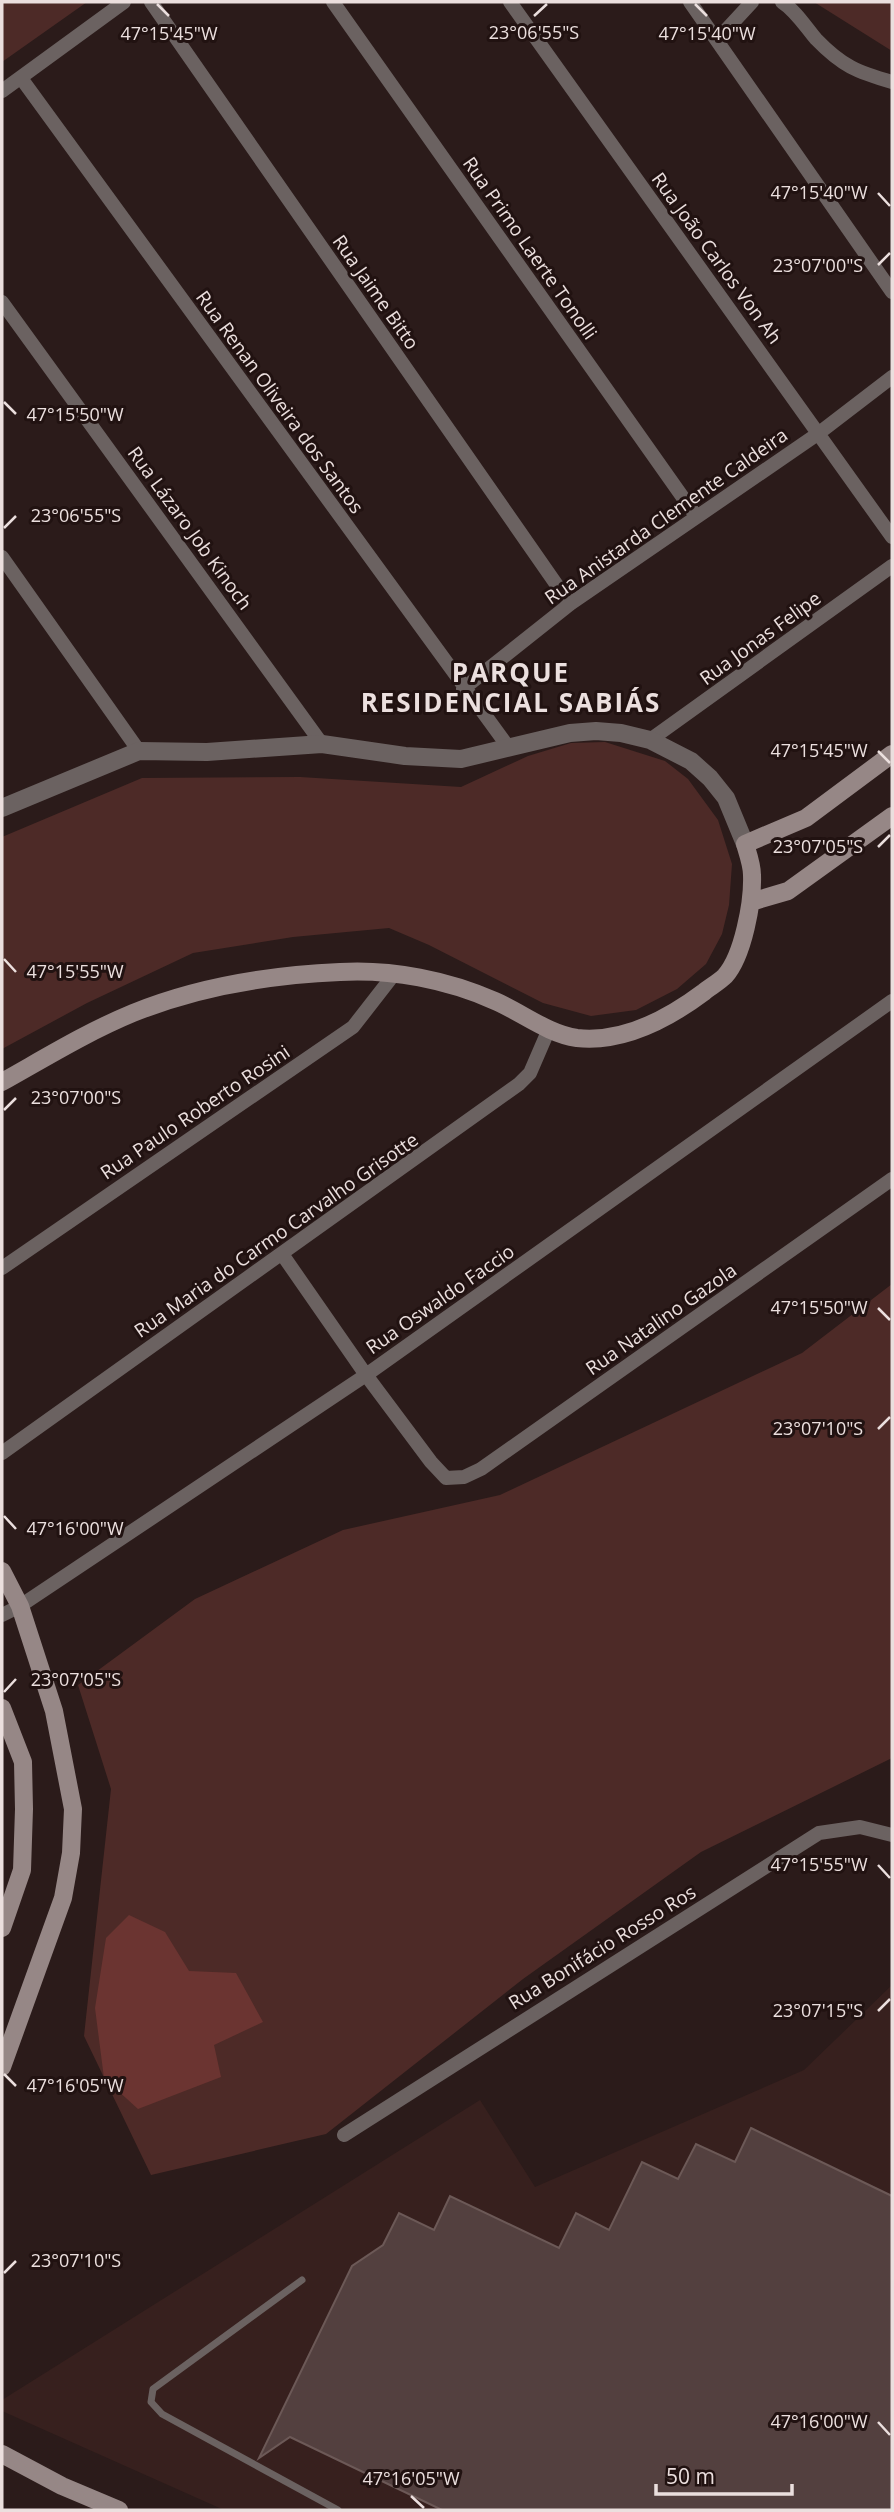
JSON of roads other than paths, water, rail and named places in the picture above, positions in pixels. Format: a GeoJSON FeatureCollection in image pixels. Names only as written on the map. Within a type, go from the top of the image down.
{"type":"FeatureCollection","features":[{"type":"Feature","properties":{"kind":"main road"},"geometry":{"type":"LineString","coordinates":[[2,1082],[90,1033],[134,1013],[195,993],[265,979],[303,975],[341,972],[395,973],[466,990],[576,1038],[618,1035],[661,1020],[691,1002],[725,975],[742,942],[751,902],[752,873],[745,844],[806,818],[890,761]]}},
{"type":"Feature","properties":{"kind":"main road"},"geometry":{"type":"LineString","coordinates":[[751,902],[788,891],[892,816]]}},
{"type":"Feature","properties":{"kind":"main road"},"geometry":{"type":"LineString","coordinates":[[2,1571],[20,1606],[54,1711],[73,1809],[71,1853],[63,1898],[2,2067]]}},
{"type":"Feature","properties":{"kind":"main road"},"geometry":{"type":"LineString","coordinates":[[2,1708],[23,1762],[24,1809],[22,1870],[2,1928]]}},
{"type":"Feature","properties":{"kind":"main road"},"geometry":{"type":"LineString","coordinates":[[2,2455],[62,2486],[119,2510]]}},
{"type":"Feature","properties":{"kind":"street"},"geometry":{"type":"LineString","coordinates":[[2,92],[124,2]]}},
{"type":"Feature","properties":{"kind":"street","name":"Rua Jaime Bitto"},"geometry":{"type":"LineString","coordinates":[[151,2],[570,604]]}},
{"type":"Feature","properties":{"kind":"street","name":"Rua Primo Laerte Tonolli"},"geometry":{"type":"LineString","coordinates":[[333,2],[696,516]]}},
{"type":"Feature","properties":{"kind":"street","name":"Rua João Carlos Von Ah"},"geometry":{"type":"LineString","coordinates":[[510,2],[892,537]]}},
{"type":"Feature","properties":{"kind":"street"},"geometry":{"type":"LineString","coordinates":[[690,2],[892,292]]}},
{"type":"Feature","properties":{"kind":"street"},"geometry":{"type":"LineString","coordinates":[[719,43],[727,29],[752,2]]}},
{"type":"Feature","properties":{"kind":"street"},"geometry":{"type":"LineString","coordinates":[[782,2],[790,7],[817,40],[848,68],[892,82]]}},
{"type":"Feature","properties":{"kind":"street","name":"Rua Renan Oliveira dos Santos"},"geometry":{"type":"LineString","coordinates":[[21,78],[463,689],[509,748]]}},
{"type":"Feature","properties":{"kind":"street","name":"Rua Lázaro Job Kinoch"},"geometry":{"type":"LineString","coordinates":[[2,302],[322,744]]}},
{"type":"Feature","properties":{"kind":"street","name":"Rua Anistarda Clemente Caldeira"},"geometry":{"type":"LineString","coordinates":[[463,689],[570,604],[818,433],[892,377]]}},
{"type":"Feature","properties":{"kind":"street"},"geometry":{"type":"LineString","coordinates":[[2,556],[139,751]]}},
{"type":"Feature","properties":{"kind":"street","name":"Rua Jonas Felipe"},"geometry":{"type":"LineString","coordinates":[[650,740],[892,566]]}},
{"type":"Feature","properties":{"kind":"street"},"geometry":{"type":"LineString","coordinates":[[2,808],[139,751],[207,752],[322,744],[405,756],[461,759],[570,733],[596,731],[621,733],[650,740],[691,761],[726,798],[745,844]]}},
{"type":"Feature","properties":{"kind":"street","name":"Rua Paulo Roberto Rosini"},"geometry":{"type":"LineString","coordinates":[[2,1268],[353,1027],[395,973]]}},
{"type":"Feature","properties":{"kind":"street","name":"Rua Oswaldo Faccio"},"geometry":{"type":"LineString","coordinates":[[2,1615],[20,1606],[366,1375],[892,1001]]}},
{"type":"Feature","properties":{"kind":"street","name":"Rua Maria do Carmo Carvalho Grisotte"},"geometry":{"type":"LineString","coordinates":[[2,1452],[519,1084],[530,1073],[549,1028]]}},
{"type":"Feature","properties":{"kind":"street","name":"Rua Natalino Gazola"},"geometry":{"type":"LineString","coordinates":[[366,1375],[446,1478],[464,1477],[481,1469],[892,1179]]}},
{"type":"Feature","properties":{"kind":"street"},"geometry":{"type":"LineString","coordinates":[[282,1254],[366,1375]]}},
{"type":"Feature","properties":{"kind":"street","name":"Rua Bonifácio Rosso Ros"},"geometry":{"type":"LineString","coordinates":[[344,2134],[819,1833],[860,1827],[892,1835]]}},
{"type":"Feature","properties":{"kind":"lane"},"geometry":{"type":"LineString","coordinates":[[302,2280],[153,2389],[151,2402],[162,2414],[338,2510]]}},
{"type":"Feature","properties":{"kind":"district","name":"PARQUE RESIDENCIAL SABIÁS"},"geometry":{"type":"Point","coordinates":[511,687]}}]}
